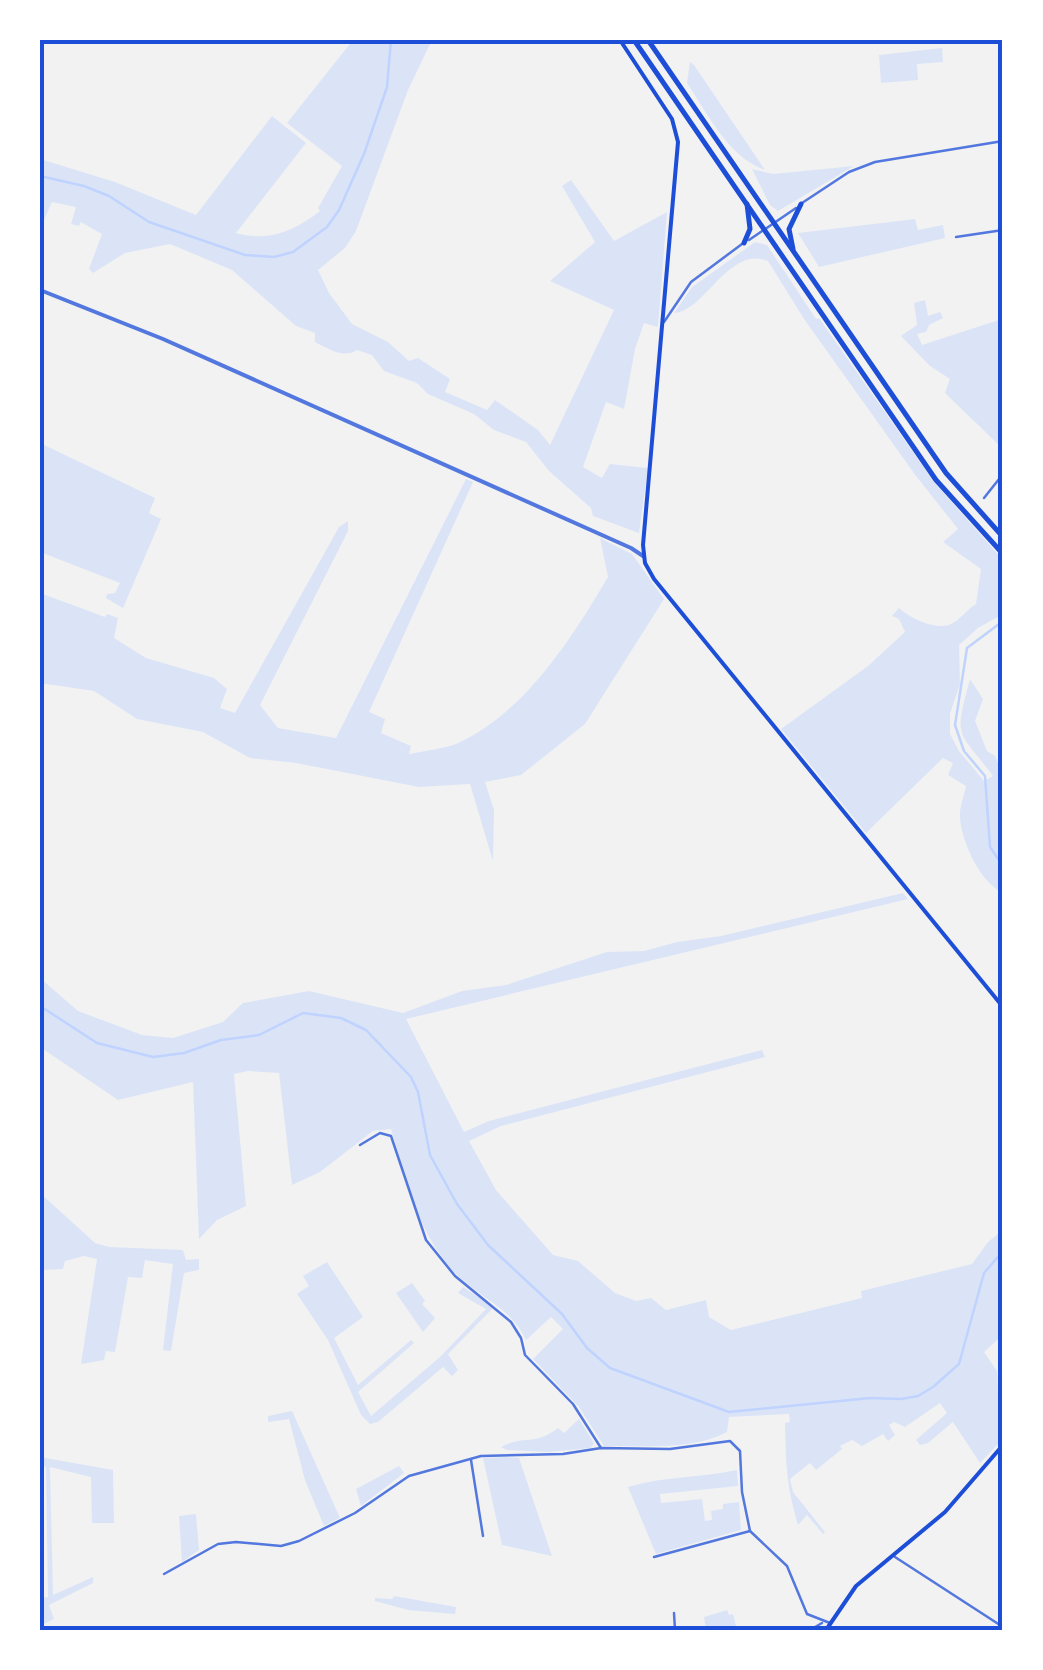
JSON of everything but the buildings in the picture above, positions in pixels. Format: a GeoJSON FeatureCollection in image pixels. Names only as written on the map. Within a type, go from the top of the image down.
{"type":"FeatureCollection","features":[{"type":"Feature","properties":{"kind":"main road"},"geometry":{"type":"LineString","coordinates":[[620,40],[672,119],[678,142],[643,556],[654,579],[1003,1007]]}},
{"type":"Feature","properties":{"kind":"main road"},"geometry":{"type":"LineString","coordinates":[[634,40],[936,480],[1003,554]]}},
{"type":"Feature","properties":{"kind":"main road"},"geometry":{"type":"LineString","coordinates":[[648,40],[946,474],[1003,537]]}},
{"type":"Feature","properties":{"kind":"main road"},"geometry":{"type":"LineString","coordinates":[[744,244],[750,229],[746,201]]}},
{"type":"Feature","properties":{"kind":"main road"},"geometry":{"type":"LineString","coordinates":[[793,252],[789,229],[801,204]]}},
{"type":"Feature","properties":{"kind":"main road"},"geometry":{"type":"LineString","coordinates":[[826,1630],[827,1623],[856,1586],[945,1512],[1003,1444]]}},
{"type":"Feature","properties":{"kind":"street"},"geometry":{"type":"LineString","coordinates":[[662,330],[686,286],[849,172],[876,162],[1003,142]]}},
{"type":"Feature","properties":{"kind":"street"},"geometry":{"type":"LineString","coordinates":[[956,238],[1003,230]]}},
{"type":"Feature","properties":{"kind":"street"},"geometry":{"type":"LineString","coordinates":[[40,290],[164,340],[643,556]]}},
{"type":"Feature","properties":{"kind":"street"},"geometry":{"type":"LineString","coordinates":[[984,498],[1003,474]]}},
{"type":"Feature","properties":{"kind":"street"},"geometry":{"type":"LineString","coordinates":[[360,1146],[380,1134],[391,1136],[426,1240],[455,1276],[511,1322],[526,1356],[573,1404],[601,1448]]}},
{"type":"Feature","properties":{"kind":"street"},"geometry":{"type":"LineString","coordinates":[[164,1574],[218,1544],[271,1546],[299,1541],[335,1525],[409,1476],[470,1458],[496,1453],[563,1454],[601,1448],[670,1449],[730,1441],[740,1451],[742,1492],[750,1531],[787,1566],[805,1612],[827,1623]]}},
{"type":"Feature","properties":{"kind":"street"},"geometry":{"type":"LineString","coordinates":[[470,1458],[483,1536]]}},
{"type":"Feature","properties":{"kind":"street"},"geometry":{"type":"LineString","coordinates":[[654,1557],[750,1531]]}},
{"type":"Feature","properties":{"kind":"street"},"geometry":{"type":"LineString","coordinates":[[892,1555],[1003,1627]]}},
{"type":"Feature","properties":{"kind":"street"},"geometry":{"type":"LineString","coordinates":[[674,1613],[675,1630]]}},
{"type":"Feature","properties":{"kind":"street"},"geometry":{"type":"LineString","coordinates":[[810,1630],[827,1623]]}},
{"type":"Feature","properties":{"kind":"shaded area"},"geometry":{"type":"Polygon","coordinates":[[[353,40],[432,40],[408,90],[356,231],[345,248],[318,270],[352,324],[388,342],[409,361],[418,358],[450,379],[445,392],[487,410],[495,400],[538,430],[550,445],[614,310],[550,281],[595,242],[562,186],[571,180],[614,241],[667,212],[658,327],[644,323],[624,409],[606,402],[583,467],[602,478],[610,464],[648,468],[639,533],[593,516],[591,508],[549,471],[526,442],[494,430],[474,414],[428,394],[417,383],[384,371],[372,355],[357,350],[341,353],[315,342],[315,333],[296,326],[232,270],[170,244],[125,253],[93,273],[89,269],[102,234],[81,222],[79,226],[71,224],[76,207],[52,202],[40,229],[40,159],[115,182],[196,215],[272,116],[306,143],[236,233],[270,235],[301,224],[320,211],[318,208],[342,166],[287,123],[353,40]]]}},
{"type":"Feature","properties":{"kind":"shaded area"},"geometry":{"type":"Polygon","coordinates":[[[942,48],[943,62],[917,64],[918,80],[881,83],[879,55],[942,48]]]}},
{"type":"Feature","properties":{"kind":"shaded area"},"geometry":{"type":"Polygon","coordinates":[[[690,62],[765,170],[740,155],[711,121],[687,83],[690,62]]]}},
{"type":"Feature","properties":{"kind":"shaded area"},"geometry":{"type":"Polygon","coordinates":[[[854,166],[778,211],[770,205],[752,169],[773,174],[854,166]]]}},
{"type":"Feature","properties":{"kind":"shaded area"},"geometry":{"type":"Polygon","coordinates":[[[915,219],[918,230],[943,225],[945,238],[819,267],[798,233],[915,219]]]}},
{"type":"Feature","properties":{"kind":"shaded area"},"geometry":{"type":"Polygon","coordinates":[[[755,242],[767,245],[934,482],[1003,560],[1003,614],[959,645],[960,684],[950,714],[950,734],[984,781],[993,776],[962,733],[970,679],[983,699],[975,721],[987,751],[995,756],[1003,775],[1003,893],[987,880],[968,850],[960,818],[966,786],[948,775],[953,763],[943,758],[866,833],[781,729],[868,666],[905,632],[899,619],[892,616],[899,608],[931,625],[945,626],[957,620],[976,604],[981,569],[943,542],[958,529],[804,319],[768,261],[741,262],[696,302],[674,313],[692,287],[755,242]]]}},
{"type":"Feature","properties":{"kind":"shaded area"},"geometry":{"type":"Polygon","coordinates":[[[925,300],[928,316],[940,312],[943,318],[929,325],[926,332],[917,334],[922,345],[1002,319],[1003,400],[998,403],[1003,449],[945,393],[950,379],[930,366],[901,336],[917,325],[914,303],[925,300]]]}},
{"type":"Feature","properties":{"kind":"shaded area"},"geometry":{"type":"Polygon","coordinates":[[[40,443],[155,498],[149,513],[161,519],[123,608],[106,598],[107,594],[115,593],[120,583],[40,552],[40,443]]]}},
{"type":"Feature","properties":{"kind":"shaded area"},"geometry":{"type":"Polygon","coordinates":[[[466,479],[473,482],[369,712],[385,719],[381,733],[411,746],[409,754],[456,744],[481,731],[544,672],[608,577],[600,538],[632,554],[664,599],[585,724],[521,775],[485,782],[494,810],[493,861],[470,784],[419,787],[250,758],[203,732],[137,719],[94,691],[40,683],[40,593],[105,617],[107,614],[118,618],[114,638],[146,658],[214,678],[227,689],[220,708],[235,713],[339,527],[348,521],[348,531],[260,705],[278,728],[336,738],[466,479]]]}},
{"type":"Feature","properties":{"kind":"shaded area"},"geometry":{"type":"Polygon","coordinates":[[[903,893],[908,899],[406,1019],[464,1132],[489,1121],[762,1050],[765,1057],[501,1126],[469,1141],[496,1190],[553,1255],[578,1261],[615,1293],[636,1301],[651,1298],[666,1310],[706,1300],[709,1317],[731,1330],[862,1298],[861,1291],[972,1264],[1003,1230],[1003,1335],[984,1352],[997,1371],[1000,1442],[980,1463],[953,1422],[920,1445],[916,1440],[947,1413],[940,1403],[905,1427],[894,1422],[889,1425],[895,1435],[888,1441],[883,1434],[862,1446],[852,1440],[840,1446],[842,1449],[816,1470],[810,1463],[790,1479],[793,1492],[823,1534],[807,1515],[798,1525],[786,1463],[785,1423],[790,1422],[789,1414],[729,1417],[727,1432],[698,1442],[604,1446],[579,1407],[533,1359],[563,1329],[551,1317],[526,1340],[502,1310],[453,1271],[421,1221],[391,1129],[373,1131],[320,1172],[292,1185],[279,1073],[234,1074],[246,1206],[217,1220],[199,1239],[193,1082],[118,1100],[40,1047],[40,978],[78,1011],[142,1035],[173,1038],[223,1022],[243,1003],[309,991],[403,1013],[462,991],[506,985],[607,952],[644,951],[721,936],[903,893]]]}},
{"type":"Feature","properties":{"kind":"shaded area"},"geometry":{"type":"Polygon","coordinates":[[[40,1193],[95,1243],[183,1250],[186,1260],[199,1259],[199,1270],[184,1273],[171,1351],[163,1350],[173,1264],[145,1260],[142,1278],[128,1277],[115,1352],[106,1351],[104,1360],[81,1364],[97,1259],[84,1256],[65,1261],[63,1269],[40,1270],[40,1193]]]}},
{"type":"Feature","properties":{"kind":"shaded area"},"geometry":{"type":"Polygon","coordinates":[[[327,1262],[363,1317],[334,1338],[358,1385],[411,1340],[414,1343],[358,1392],[371,1416],[440,1357],[486,1309],[458,1293],[463,1287],[494,1307],[448,1354],[458,1370],[452,1376],[443,1367],[378,1422],[370,1424],[361,1415],[328,1340],[297,1294],[309,1286],[303,1276],[327,1262]]]}},
{"type":"Feature","properties":{"kind":"shaded area"},"geometry":{"type":"Polygon","coordinates":[[[412,1283],[425,1301],[422,1304],[435,1318],[423,1332],[396,1293],[412,1283]]]}},
{"type":"Feature","properties":{"kind":"shaded area"},"geometry":{"type":"Polygon","coordinates":[[[292,1411],[340,1518],[324,1526],[305,1480],[289,1419],[268,1422],[268,1416],[292,1411]]]}},
{"type":"Feature","properties":{"kind":"shaded area"},"geometry":{"type":"Polygon","coordinates":[[[579,1419],[594,1443],[591,1448],[548,1452],[501,1447],[542,1437],[558,1428],[564,1433],[579,1419]]]}},
{"type":"Feature","properties":{"kind":"shaded area"},"geometry":{"type":"Polygon","coordinates":[[[40,1457],[113,1470],[114,1523],[92,1523],[91,1477],[50,1467],[53,1595],[93,1577],[93,1583],[49,1605],[54,1619],[40,1626],[40,1598],[48,1597],[46,1467],[40,1465],[40,1457]]]}},
{"type":"Feature","properties":{"kind":"shaded area"},"geometry":{"type":"Polygon","coordinates":[[[483,1458],[519,1458],[552,1556],[502,1545],[483,1458]]]}},
{"type":"Feature","properties":{"kind":"shaded area"},"geometry":{"type":"Polygon","coordinates":[[[399,1466],[404,1473],[361,1506],[356,1489],[399,1466]]]}},
{"type":"Feature","properties":{"kind":"shaded area"},"geometry":{"type":"Polygon","coordinates":[[[737,1470],[738,1486],[660,1494],[661,1503],[702,1499],[705,1521],[712,1520],[711,1511],[723,1509],[723,1504],[739,1502],[741,1530],[656,1554],[628,1487],[737,1470]]]}},
{"type":"Feature","properties":{"kind":"shaded area"},"geometry":{"type":"Polygon","coordinates":[[[196,1514],[199,1550],[182,1562],[179,1516],[196,1514]]]}},
{"type":"Feature","properties":{"kind":"shaded area"},"geometry":{"type":"Polygon","coordinates":[[[394,1596],[456,1607],[455,1614],[408,1610],[375,1601],[394,1596]]]}},
{"type":"Feature","properties":{"kind":"shaded area"},"geometry":{"type":"Polygon","coordinates":[[[727,1610],[729,1615],[733,1614],[737,1630],[706,1630],[704,1617],[727,1610]]]}},
{"type":"Feature","properties":{"kind":"waterway"},"geometry":{"type":"LineString","coordinates":[[40,176],[84,186],[109,196],[149,222],[245,255],[274,257],[293,252],[327,227],[339,210],[387,87],[391,40]]}},
{"type":"Feature","properties":{"kind":"waterway"},"geometry":{"type":"LineString","coordinates":[[1003,621],[967,648],[955,725],[964,751],[985,776],[990,847],[1003,866]]}},
{"type":"Feature","properties":{"kind":"waterway"},"geometry":{"type":"LineString","coordinates":[[40,1006],[97,1043],[153,1057],[259,1035],[303,1013],[341,1018],[366,1030],[411,1077],[418,1092],[430,1155],[457,1204],[488,1245],[562,1314],[587,1348],[610,1368],[729,1412],[918,1396],[959,1364],[984,1273],[1003,1251]]}}]}
